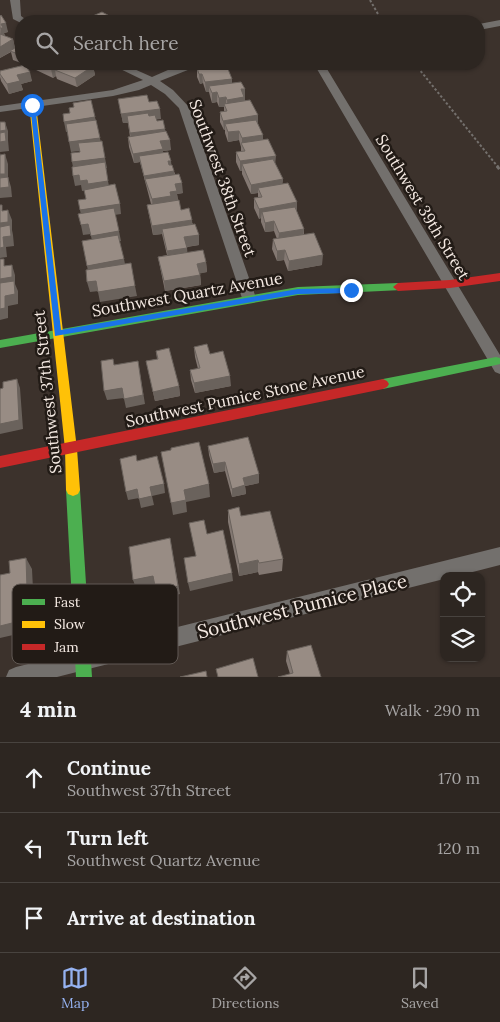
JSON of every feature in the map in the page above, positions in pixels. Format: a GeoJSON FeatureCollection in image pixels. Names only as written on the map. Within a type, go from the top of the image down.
{"type":"FeatureCollection","features":[{"type":"Feature","properties":{"kind":"street"},"geometry":{"type":"LineString","coordinates":[[15,0],[16,15]]}},
{"type":"Feature","properties":{"kind":"street"},"geometry":{"type":"LineString","coordinates":[[485,26],[500,23]]}},
{"type":"Feature","properties":{"kind":"street"},"geometry":{"type":"LineString","coordinates":[[129,70],[152,80]]}},
{"type":"Feature","properties":{"kind":"street"},"geometry":{"type":"LineString","coordinates":[[0,109],[113,94],[135,88],[181,70]]}},
{"type":"Feature","properties":{"kind":"street","name":"Southwest 39th Street"},"geometry":{"type":"LineString","coordinates":[[322,70],[498,364]]}},
{"type":"Feature","properties":{"kind":"street","name":"Southwest 38th Street"},"geometry":{"type":"LineString","coordinates":[[152,80],[173,93],[184,107],[249,298]]}},
{"type":"Feature","properties":{"kind":"street","name":"Southwest 37th Street"},"geometry":{"type":"LineString","coordinates":[[32,105],[71,448],[78,584]]}},
{"type":"Feature","properties":{"kind":"street","name":"Southwest Quartz Avenue"},"geometry":{"type":"LineString","coordinates":[[0,344],[249,298],[298,291],[450,284],[500,277]]}},
{"type":"Feature","properties":{"kind":"street","name":"Southwest Pumice Stone Avenue"},"geometry":{"type":"LineString","coordinates":[[0,462],[498,364]]}},
{"type":"Feature","properties":{"kind":"street","name":"Southwest Pumice Place"},"geometry":{"type":"LineString","coordinates":[[178,643],[500,556]]}},
{"type":"Feature","properties":{"kind":"street","name":"Southwest Pumice Place"},"geometry":{"type":"LineString","coordinates":[[16,677],[83,669],[101,664]]}},
{"type":"Feature","properties":{"kind":"path"},"geometry":{"type":"LineString","coordinates":[[370,0],[379,15]]}},
{"type":"Feature","properties":{"kind":"path"},"geometry":{"type":"LineString","coordinates":[[420,70],[500,170]]}},
{"type":"Feature","properties":{"kind":"building"},"geometry":{"type":"Polygon","coordinates":[[[102,12],[108,15],[95,15],[102,12]]]}},
{"type":"Feature","properties":{"kind":"building"},"geometry":{"type":"Polygon","coordinates":[[[1,15],[6,23],[1,24],[3,28],[0,28],[1,15]]]}},
{"type":"Feature","properties":{"kind":"building"},"geometry":{"type":"Polygon","coordinates":[[[0,34],[13,39],[0,47],[0,34]]]}},
{"type":"Feature","properties":{"kind":"building"},"geometry":{"type":"Polygon","coordinates":[[[15,67],[15,70],[29,70],[30,72],[17,75],[20,81],[7,84],[0,71],[15,67]]]}},
{"type":"Feature","properties":{"kind":"building"},"geometry":{"type":"Polygon","coordinates":[[[55,70],[87,70],[75,78],[55,70]]]}},
{"type":"Feature","properties":{"kind":"building"},"geometry":{"type":"Polygon","coordinates":[[[198,70],[228,70],[232,79],[205,82],[202,74],[199,74],[198,70]]]}},
{"type":"Feature","properties":{"kind":"building"},"geometry":{"type":"Polygon","coordinates":[[[241,82],[245,89],[241,89],[244,97],[227,100],[226,97],[219,98],[217,92],[212,93],[209,86],[241,82]]]}},
{"type":"Feature","properties":{"kind":"building"},"geometry":{"type":"Polygon","coordinates":[[[147,95],[149,102],[157,101],[160,109],[121,114],[118,99],[147,95]]]}},
{"type":"Feature","properties":{"kind":"building"},"geometry":{"type":"Polygon","coordinates":[[[91,100],[95,117],[64,122],[63,114],[70,113],[69,108],[74,107],[73,103],[91,100]]]}},
{"type":"Feature","properties":{"kind":"building"},"geometry":{"type":"Polygon","coordinates":[[[250,100],[258,115],[223,121],[220,112],[227,111],[224,104],[250,100]]]}},
{"type":"Feature","properties":{"kind":"building"},"geometry":{"type":"Polygon","coordinates":[[[148,113],[149,116],[155,115],[157,121],[163,120],[165,129],[130,133],[127,116],[148,113]]]}},
{"type":"Feature","properties":{"kind":"building"},"geometry":{"type":"Polygon","coordinates":[[[96,120],[100,138],[69,142],[66,124],[96,120]]]}},
{"type":"Feature","properties":{"kind":"building"},"geometry":{"type":"Polygon","coordinates":[[[256,120],[263,135],[242,138],[239,131],[228,132],[225,124],[256,120]]]}},
{"type":"Feature","properties":{"kind":"building"},"geometry":{"type":"Polygon","coordinates":[[[0,122],[5,122],[6,130],[0,131],[0,122]]]}},
{"type":"Feature","properties":{"kind":"building"},"geometry":{"type":"Polygon","coordinates":[[[166,131],[170,140],[160,141],[163,149],[133,154],[128,137],[166,131]]]}},
{"type":"Feature","properties":{"kind":"building"},"geometry":{"type":"Polygon","coordinates":[[[5,132],[6,141],[0,142],[0,133],[5,132]]]}},
{"type":"Feature","properties":{"kind":"building"},"geometry":{"type":"Polygon","coordinates":[[[268,139],[276,156],[240,161],[236,152],[245,151],[241,143],[268,139]]]}},
{"type":"Feature","properties":{"kind":"building"},"geometry":{"type":"Polygon","coordinates":[[[102,141],[105,158],[72,162],[71,153],[80,152],[78,143],[102,141]]]}},
{"type":"Feature","properties":{"kind":"building"},"geometry":{"type":"Polygon","coordinates":[[[168,152],[171,161],[168,161],[169,165],[172,165],[174,171],[144,176],[139,156],[168,152]]]}},
{"type":"Feature","properties":{"kind":"building"},"geometry":{"type":"Polygon","coordinates":[[[5,154],[5,174],[0,174],[0,155],[5,154]]]}},
{"type":"Feature","properties":{"kind":"building"},"geometry":{"type":"Polygon","coordinates":[[[273,159],[283,179],[251,185],[242,164],[273,159]]]}},
{"type":"Feature","properties":{"kind":"building"},"geometry":{"type":"Polygon","coordinates":[[[105,162],[108,181],[88,184],[87,180],[80,181],[79,175],[73,176],[72,167],[105,162]]]}},
{"type":"Feature","properties":{"kind":"building"},"geometry":{"type":"Polygon","coordinates":[[[179,174],[182,183],[175,184],[177,191],[170,192],[171,196],[152,199],[145,179],[179,174]]]}},
{"type":"Feature","properties":{"kind":"building"},"geometry":{"type":"Polygon","coordinates":[[[8,177],[9,187],[0,188],[0,178],[8,177]]]}},
{"type":"Feature","properties":{"kind":"building"},"geometry":{"type":"Polygon","coordinates":[[[288,183],[297,202],[259,209],[254,198],[262,197],[258,188],[288,183]]]}},
{"type":"Feature","properties":{"kind":"building"},"geometry":{"type":"Polygon","coordinates":[[[115,184],[120,204],[80,210],[78,200],[86,199],[84,190],[115,184]]]}},
{"type":"Feature","properties":{"kind":"building"},"geometry":{"type":"Polygon","coordinates":[[[179,200],[181,210],[189,208],[192,220],[152,226],[147,205],[179,200]]]}},
{"type":"Feature","properties":{"kind":"building"},"geometry":{"type":"Polygon","coordinates":[[[0,205],[2,205],[2,211],[8,210],[8,222],[0,223],[0,205]]]}},
{"type":"Feature","properties":{"kind":"building"},"geometry":{"type":"Polygon","coordinates":[[[295,207],[304,229],[279,233],[274,221],[265,223],[262,212],[295,207]]]}},
{"type":"Feature","properties":{"kind":"building"},"geometry":{"type":"Polygon","coordinates":[[[114,208],[119,231],[91,236],[88,224],[81,225],[78,214],[114,208]]]}},
{"type":"Feature","properties":{"kind":"building"},"geometry":{"type":"Polygon","coordinates":[[[195,224],[199,235],[184,237],[187,248],[167,251],[162,229],[195,224]]]}},
{"type":"Feature","properties":{"kind":"building"},"geometry":{"type":"Polygon","coordinates":[[[10,225],[11,236],[3,237],[4,247],[0,248],[0,227],[10,225]]]}},
{"type":"Feature","properties":{"kind":"building"},"geometry":{"type":"Polygon","coordinates":[[[314,233],[323,255],[289,261],[285,250],[277,251],[273,239],[314,233]]]}},
{"type":"Feature","properties":{"kind":"building"},"geometry":{"type":"Polygon","coordinates":[[[118,235],[124,259],[87,266],[82,241],[118,235]]]}},
{"type":"Feature","properties":{"kind":"building"},"geometry":{"type":"Polygon","coordinates":[[[203,250],[206,262],[197,264],[200,275],[164,281],[158,257],[203,250]]]}},
{"type":"Feature","properties":{"kind":"building"},"geometry":{"type":"Polygon","coordinates":[[[0,259],[4,259],[4,266],[12,265],[12,277],[0,279],[0,259]]]}},
{"type":"Feature","properties":{"kind":"building"},"geometry":{"type":"Polygon","coordinates":[[[131,263],[135,286],[98,292],[96,281],[87,282],[86,270],[131,263]]]}},
{"type":"Feature","properties":{"kind":"building"},"geometry":{"type":"Polygon","coordinates":[[[14,281],[15,294],[5,296],[5,308],[0,309],[0,283],[14,281]]]}},
{"type":"Feature","properties":{"kind":"building"},"geometry":{"type":"Polygon","coordinates":[[[207,344],[210,354],[223,351],[230,376],[194,383],[190,370],[200,368],[194,347],[207,344]]]}},
{"type":"Feature","properties":{"kind":"building"},"geometry":{"type":"Polygon","coordinates":[[[169,348],[179,386],[153,392],[146,361],[158,359],[156,351],[169,348]]]}},
{"type":"Feature","properties":{"kind":"building"},"geometry":{"type":"Polygon","coordinates":[[[113,359],[114,365],[138,361],[143,395],[124,399],[122,388],[104,391],[101,361],[113,359]]]}},
{"type":"Feature","properties":{"kind":"building"},"geometry":{"type":"Polygon","coordinates":[[[17,379],[19,420],[0,424],[0,389],[3,388],[3,382],[17,379]]]}},
{"type":"Feature","properties":{"kind":"building"},"geometry":{"type":"Polygon","coordinates":[[[248,437],[259,474],[243,478],[245,485],[232,489],[225,462],[213,464],[208,446],[248,437]]]}},
{"type":"Feature","properties":{"kind":"building"},"geometry":{"type":"Polygon","coordinates":[[[199,442],[209,484],[184,490],[186,500],[171,503],[161,452],[199,442]]]}},
{"type":"Feature","properties":{"kind":"building"},"geometry":{"type":"Polygon","coordinates":[[[136,455],[137,461],[157,456],[164,484],[150,487],[152,496],[139,499],[137,489],[126,492],[120,459],[136,455]]]}},
{"type":"Feature","properties":{"kind":"building"},"geometry":{"type":"Polygon","coordinates":[[[239,507],[241,516],[270,511],[283,559],[259,563],[258,560],[239,564],[228,510],[239,507]]]}},
{"type":"Feature","properties":{"kind":"building"},"geometry":{"type":"Polygon","coordinates":[[[204,520],[207,534],[223,530],[232,573],[188,583],[184,558],[196,556],[189,523],[204,520]]]}},
{"type":"Feature","properties":{"kind":"building"},"geometry":{"type":"Polygon","coordinates":[[[170,538],[178,584],[155,584],[153,576],[133,580],[129,547],[170,538]]]}},
{"type":"Feature","properties":{"kind":"building"},"geometry":{"type":"Polygon","coordinates":[[[26,558],[27,584],[12,584],[12,623],[0,626],[0,575],[10,573],[9,561],[26,558]]]}},
{"type":"Feature","properties":{"kind":"building"},"geometry":{"type":"Polygon","coordinates":[[[311,645],[321,677],[278,677],[293,673],[287,651],[311,645]]]}},
{"type":"Feature","properties":{"kind":"building"},"geometry":{"type":"Polygon","coordinates":[[[253,658],[258,677],[218,677],[216,669],[253,658]]]}},
{"type":"Feature","properties":{"kind":"building"},"geometry":{"type":"Polygon","coordinates":[[[206,671],[207,677],[180,677],[206,671]]]}},
{"type":"Feature","properties":{"kind":"traffic: fast"},"geometry":{"type":"LineString","coordinates":[[0,344],[298,291],[398,287]]}},
{"type":"Feature","properties":{"kind":"traffic: fast"},"geometry":{"type":"LineString","coordinates":[[383,384],[496,361]]}},
{"type":"Feature","properties":{"kind":"traffic: fast"},"geometry":{"type":"LineString","coordinates":[[73,490],[79,584]]}},
{"type":"Feature","properties":{"kind":"traffic: fast"},"geometry":{"type":"LineString","coordinates":[[83,664],[84,677]]}},
{"type":"Feature","properties":{"kind":"traffic: slow"},"geometry":{"type":"LineString","coordinates":[[32,105],[71,449],[73,490]]}},
{"type":"Feature","properties":{"kind":"traffic: jam"},"geometry":{"type":"LineString","coordinates":[[398,287],[450,284],[500,277]]}},
{"type":"Feature","properties":{"kind":"traffic: jam"},"geometry":{"type":"LineString","coordinates":[[0,462],[383,384]]}},
{"type":"Feature","properties":{"kind":"route"},"geometry":{"type":"LineString","coordinates":[[32,105],[58,334],[249,298],[298,291],[351,290]]}}]}
